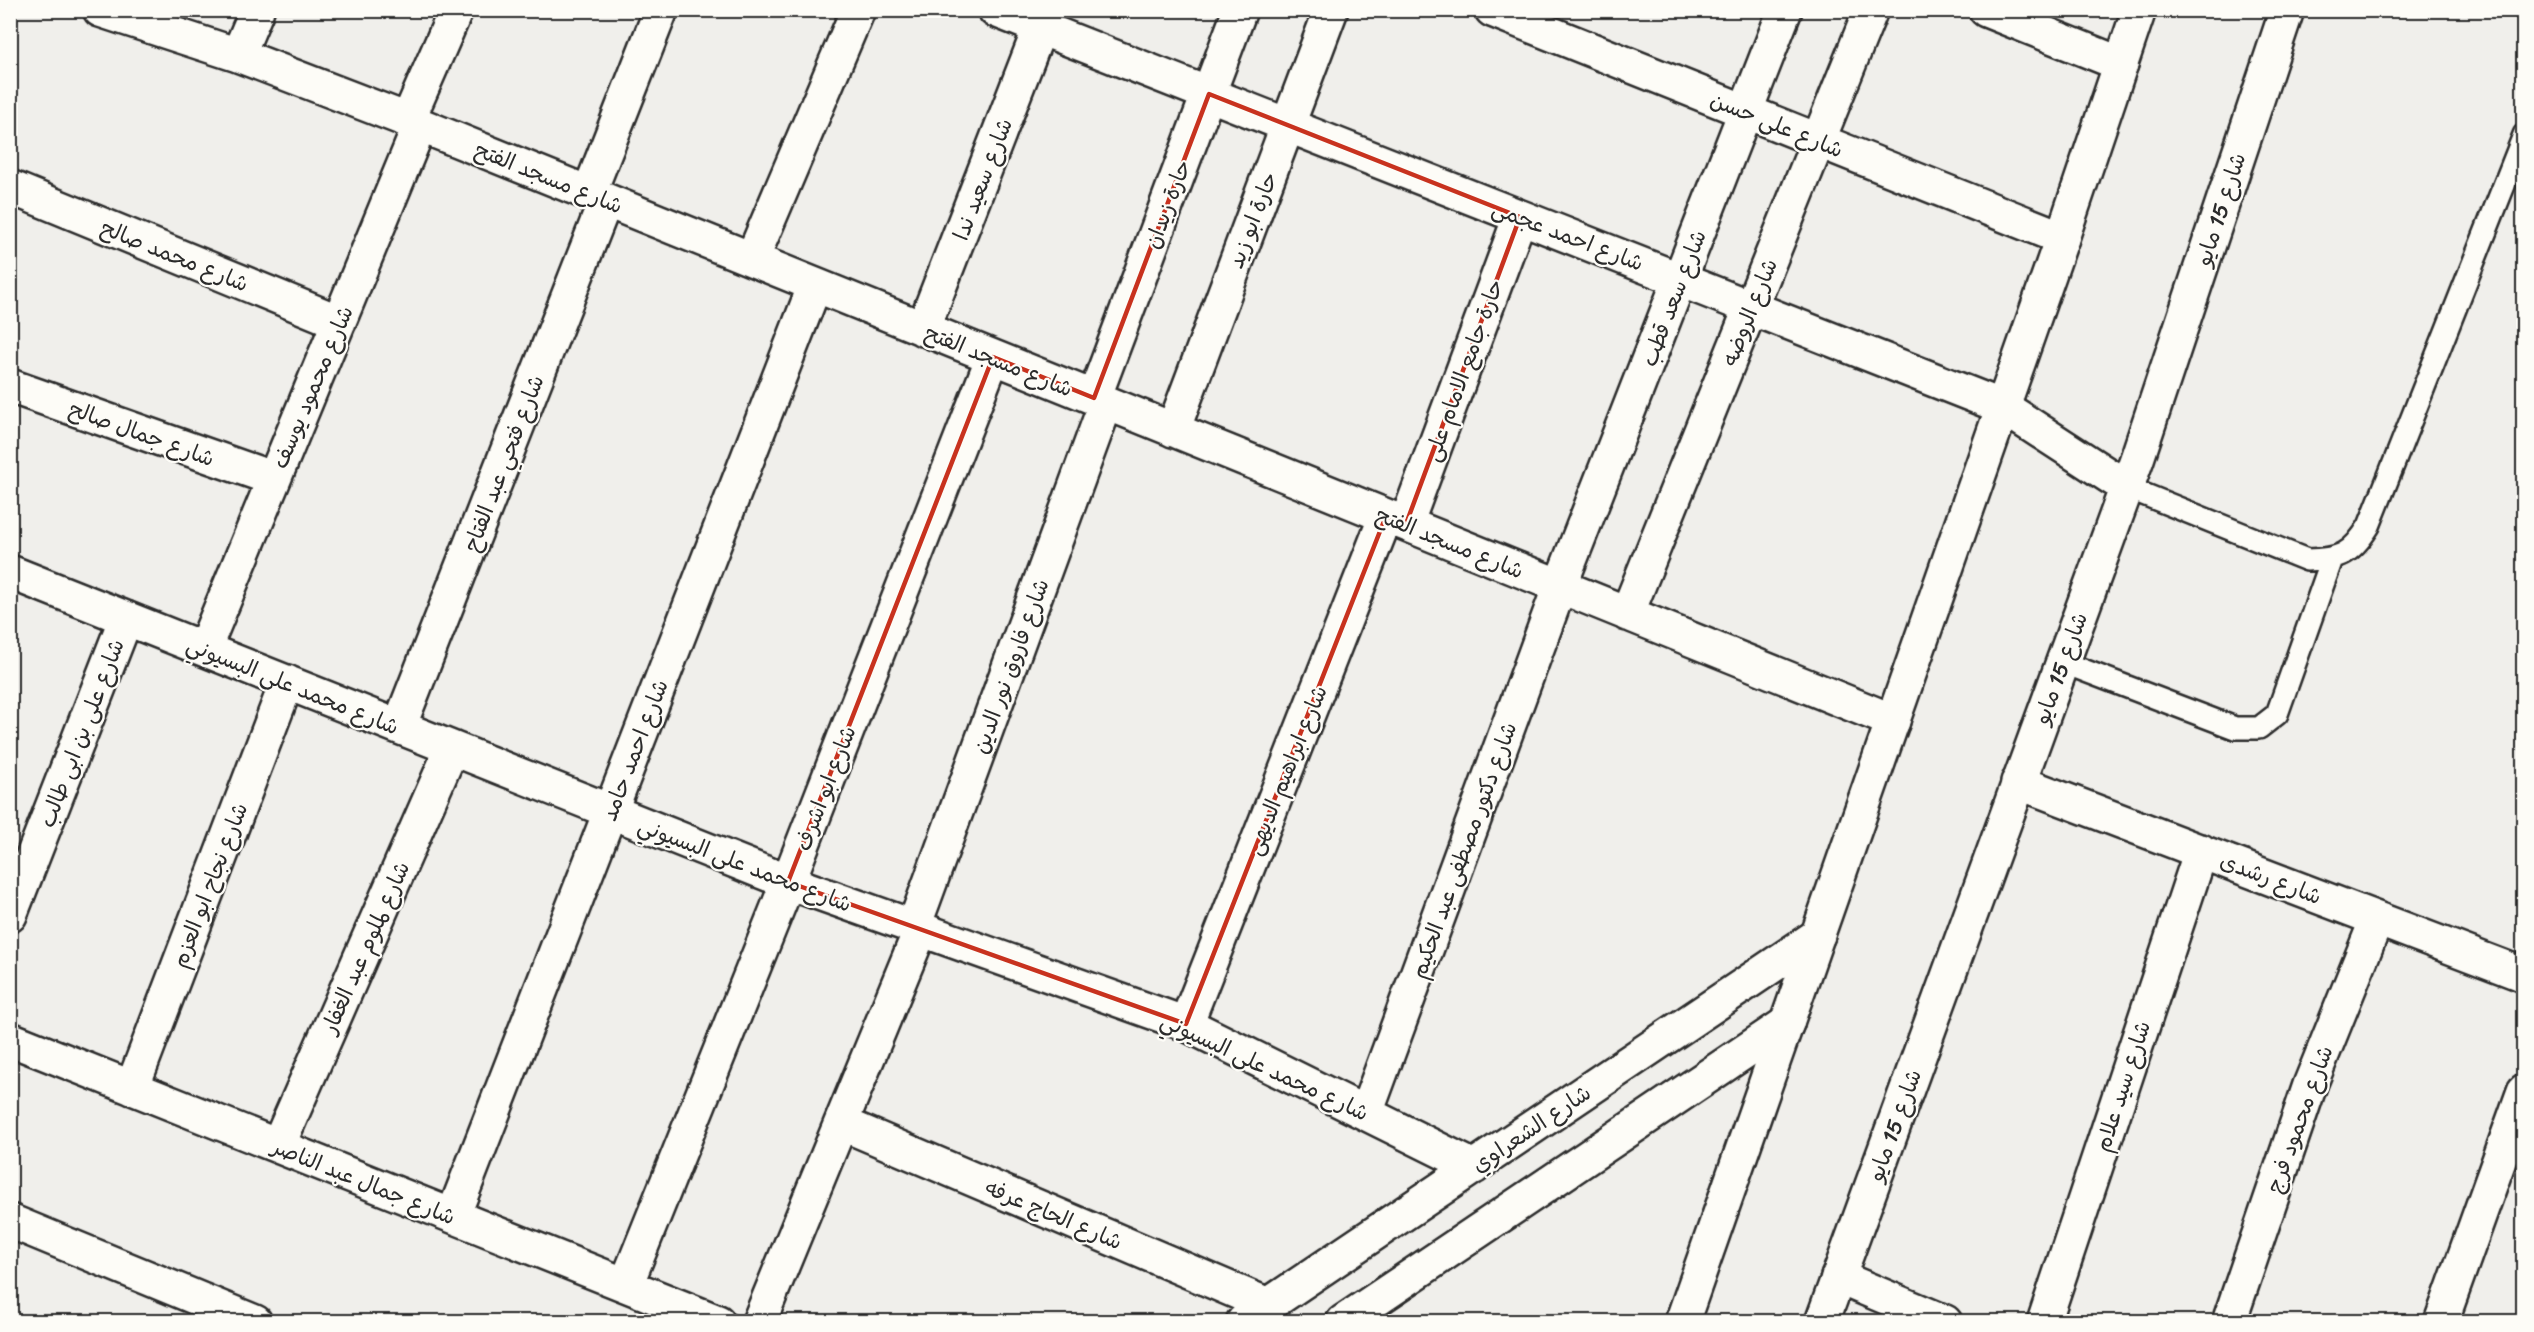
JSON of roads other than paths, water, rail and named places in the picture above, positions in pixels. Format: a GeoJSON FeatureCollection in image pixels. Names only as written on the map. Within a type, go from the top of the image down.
{"type":"FeatureCollection","features":[{"type":"Feature","properties":{"kind":"street","name":"شارع مسجد الفتح"},"geometry":{"type":"LineString","coordinates":[[100,10],[238,55],[414,123],[1893,721]]}},
{"type":"Feature","properties":{"kind":"street"},"geometry":{"type":"LineString","coordinates":[[238,55],[257,10]]}},
{"type":"Feature","properties":{"kind":"street","name":"شارع محمود يوسف"},"geometry":{"type":"LineString","coordinates":[[204,649],[339,322],[456,10]]}},
{"type":"Feature","properties":{"kind":"street","name":"شارع فتحي عبد الفتاح"},"geometry":{"type":"LineString","coordinates":[[399,727],[597,196],[661,10]]}},
{"type":"Feature","properties":{"kind":"street"},"geometry":{"type":"LineString","coordinates":[[752,260],[858,10]]}},
{"type":"Feature","properties":{"kind":"street","name":"شارع احمد عجمى"},"geometry":{"type":"LineString","coordinates":[[995,10],[2003,407],[2126,487]]}},
{"type":"Feature","properties":{"kind":"street","name":"حارة زيدان"},"geometry":{"type":"LineString","coordinates":[[1100,400],[1240,10]]}},
{"type":"Feature","properties":{"kind":"street","name":"حارة ابو زيد"},"geometry":{"type":"LineString","coordinates":[[1173,430],[1331,10]]}},
{"type":"Feature","properties":{"kind":"street","name":"شارع على حسن"},"geometry":{"type":"LineString","coordinates":[[1492,10],[2062,238]]}},
{"type":"Feature","properties":{"kind":"street","name":"شارع سعد قطب"},"geometry":{"type":"LineString","coordinates":[[1560,586],[1785,10]]}},
{"type":"Feature","properties":{"kind":"street","name":"شارع الروضه"},"geometry":{"type":"LineString","coordinates":[[1627,614],[1871,10]]}},
{"type":"Feature","properties":{"kind":"street"},"geometry":{"type":"LineString","coordinates":[[1986,10],[2121,64]]}},
{"type":"Feature","properties":{"kind":"street"},"geometry":{"type":"LineString","coordinates":[[1682,1322],[2062,238],[2139,10]]}},
{"type":"Feature","properties":{"kind":"street","name":"شارع 15 مايو"},"geometry":{"type":"LineString","coordinates":[[1822,1322],[2126,487],[2287,10]]}},
{"type":"Feature","properties":{"kind":"street","name":"شارع سعيد ندا"},"geometry":{"type":"LineString","coordinates":[[923,329],[1040,28]]}},
{"type":"Feature","properties":{"kind":"street","name":"شارع محمد صالح"},"geometry":{"type":"LineString","coordinates":[[10,187],[339,322]]}},
{"type":"Feature","properties":{"kind":"street","name":"حارة جامع الامام على"},"geometry":{"type":"LineString","coordinates":[[1396,520],[1520,217]]}},
{"type":"Feature","properties":{"kind":"street","name":"شارع احمد حامد"},"geometry":{"type":"LineString","coordinates":[[453,1216],[815,285]]}},
{"type":"Feature","properties":{"kind":"street","name":"شارع ابو اشرف"},"geometry":{"type":"LineString","coordinates":[[626,1285],[788,882],[993,357]]}},
{"type":"Feature","properties":{"kind":"street","name":"شارع جمال صالح"},"geometry":{"type":"LineString","coordinates":[[10,386],[274,480]]}},
{"type":"Feature","properties":{"kind":"street","name":"شارع فاروق نور الدين"},"geometry":{"type":"LineString","coordinates":[[759,1322],[917,930],[1100,400]]}},
{"type":"Feature","properties":{"kind":"street","name":"شارع ابراهيم الديهى"},"geometry":{"type":"LineString","coordinates":[[1186,1024],[1396,520]]}},
{"type":"Feature","properties":{"kind":"street","name":"شارع محمد على البسيوني"},"geometry":{"type":"LineString","coordinates":[[10,572],[788,882],[917,930],[1186,1024],[1474,1167]]}},
{"type":"Feature","properties":{"kind":"street","name":"شارع دكتور مصطفى عبد الحكيم"},"geometry":{"type":"LineString","coordinates":[[1366,1113],[1560,586]]}},
{"type":"Feature","properties":{"kind":"street","name":"شارع على بن ابى طالب"},"geometry":{"type":"LineString","coordinates":[[10,915],[126,618]]}},
{"type":"Feature","properties":{"kind":"street","name":"شارع نجاح ابو العزم"},"geometry":{"type":"LineString","coordinates":[[132,1088],[287,682]]}},
{"type":"Feature","properties":{"kind":"street","name":"شارع لملوم عبد الغفار"},"geometry":{"type":"LineString","coordinates":[[278,1146],[452,748]]}},
{"type":"Feature","properties":{"kind":"street","name":"شارع رشدى"},"geometry":{"type":"LineString","coordinates":[[2018,782],[2523,975]]}},
{"type":"Feature","properties":{"kind":"street","name":"شارع سيد علام"},"geometry":{"type":"LineString","coordinates":[[2044,1322],[2201,851]]}},
{"type":"Feature","properties":{"kind":"street","name":"شارع محمود فرج"},"geometry":{"type":"LineString","coordinates":[[2229,1322],[2310,1085],[2377,919]]}},
{"type":"Feature","properties":{"kind":"street","name":"شارع الشعراوي"},"geometry":{"type":"LineString","coordinates":[[1255,1313],[1818,935]]}},
{"type":"Feature","properties":{"kind":"street"},"geometry":{"type":"LineString","coordinates":[[1343,1322],[1786,1023]]}},
{"type":"Feature","properties":{"kind":"street","name":"شارع جمال عبد الناصر"},"geometry":{"type":"LineString","coordinates":[[10,1039],[718,1322]]}},
{"type":"Feature","properties":{"kind":"street"},"geometry":{"type":"LineString","coordinates":[[2441,1322],[2523,1091]]}},
{"type":"Feature","properties":{"kind":"street","name":"شارع الحاج عرفه"},"geometry":{"type":"LineString","coordinates":[[841,1123],[1255,1313]]}},
{"type":"Feature","properties":{"kind":"street"},"geometry":{"type":"LineString","coordinates":[[10,1221],[255,1322]]}},
{"type":"Feature","properties":{"kind":"street"},"geometry":{"type":"LineString","coordinates":[[1838,1277],[1945,1322]]}},
{"type":"Feature","properties":{"kind":"lane"},"geometry":{"type":"LineString","coordinates":[[2126,487],[2307,560],[2332,559],[2355,548],[2369,526],[2523,135]]}},
{"type":"Feature","properties":{"kind":"lane"},"geometry":{"type":"LineString","coordinates":[[2062,663],[2235,728],[2259,728],[2277,714],[2332,559]]}}]}
